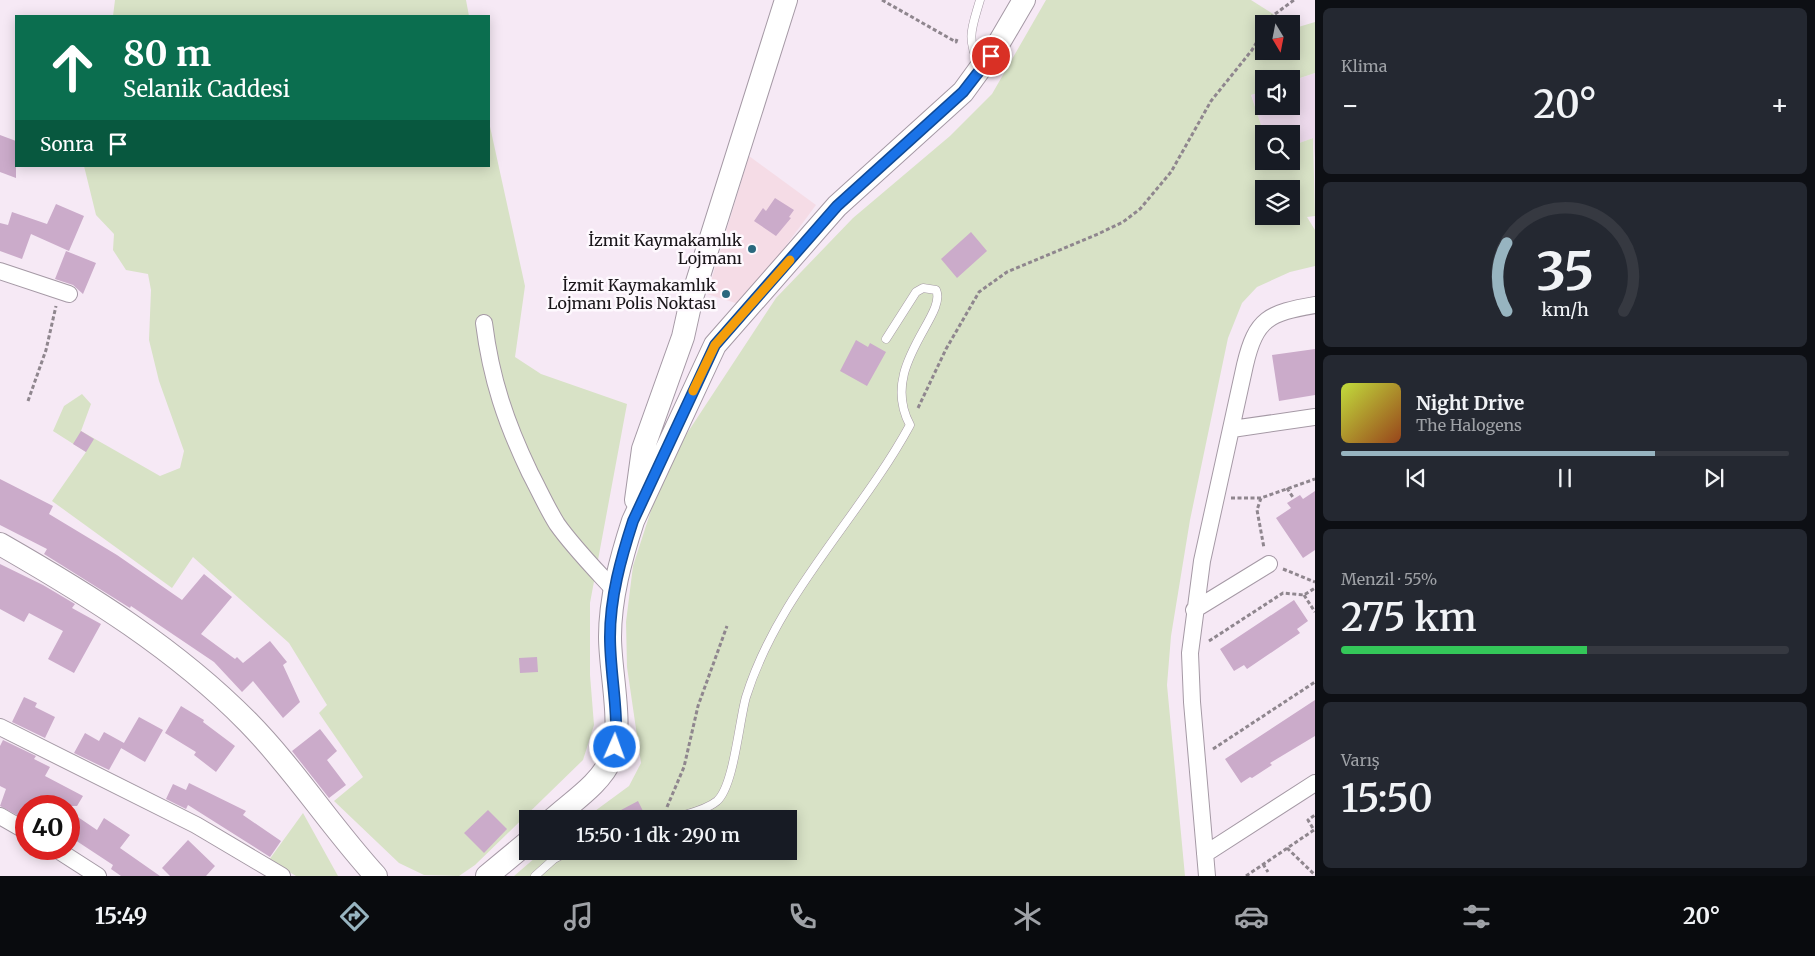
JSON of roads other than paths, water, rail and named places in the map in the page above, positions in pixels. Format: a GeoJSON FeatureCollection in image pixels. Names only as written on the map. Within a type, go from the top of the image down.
{"type":"FeatureCollection","features":[{"type":"Feature","properties":{"kind":"main road"},"geometry":{"type":"LineString","coordinates":[[563,810],[606,769],[615,747],[617,731],[610,635],[615,591],[633,521],[643,449],[683,337],[691,301],[786,0]]}},
{"type":"Feature","properties":{"kind":"main road"},"geometry":{"type":"LineString","coordinates":[[633,521],[715,345],[837,206],[944,111],[981,70],[1024,0]]}},
{"type":"Feature","properties":{"kind":"main road"},"geometry":{"type":"LineString","coordinates":[[0,544],[77,588],[122,618],[175,657],[212,689],[248,722],[283,762],[345,842],[376,876]]}},
{"type":"Feature","properties":{"kind":"main road"},"geometry":{"type":"LineString","coordinates":[[487,876],[519,849]]}},
{"type":"Feature","properties":{"kind":"street"},"geometry":{"type":"LineString","coordinates":[[0,271],[64,292]]}},
{"type":"Feature","properties":{"kind":"street"},"geometry":{"type":"LineString","coordinates":[[1207,876],[1196,760],[1190,653],[1194,610],[1215,499],[1254,334],[1261,324],[1271,317],[1285,311],[1315,305]]}},
{"type":"Feature","properties":{"kind":"street"},"geometry":{"type":"LineString","coordinates":[[484,324],[493,379],[501,405],[518,447],[541,494],[557,523],[615,591]]}},
{"type":"Feature","properties":{"kind":"street"},"geometry":{"type":"LineString","coordinates":[[1232,429],[1315,417]]}},
{"type":"Feature","properties":{"kind":"street"},"geometry":{"type":"LineString","coordinates":[[1194,610],[1269,564]]}},
{"type":"Feature","properties":{"kind":"street"},"geometry":{"type":"LineString","coordinates":[[0,727],[196,825],[282,876]]}},
{"type":"Feature","properties":{"kind":"street"},"geometry":{"type":"LineString","coordinates":[[1204,854],[1315,783]]}},
{"type":"Feature","properties":{"kind":"street"},"geometry":{"type":"LineString","coordinates":[[0,816],[15,825]]}},
{"type":"Feature","properties":{"kind":"street"},"geometry":{"type":"LineString","coordinates":[[73,860],[98,876]]}},
{"type":"Feature","properties":{"kind":"lane"},"geometry":{"type":"LineString","coordinates":[[980,0],[970,37],[971,48],[981,70]]}},
{"type":"Feature","properties":{"kind":"lane"},"geometry":{"type":"LineString","coordinates":[[696,810],[716,801],[724,793],[732,766],[747,695],[767,644],[794,599],[894,454],[910,425],[902,406],[901,384],[914,346],[938,302],[936,290],[923,288],[916,292],[886,339]]}},
{"type":"Feature","properties":{"kind":"lane"},"geometry":{"type":"LineString","coordinates":[[535,876],[553,860]]}},
{"type":"Feature","properties":{"kind":"place","name":"İzmit Kaymakamlık Lojmanı"},"geometry":{"type":"Point","coordinates":[752,249]}},
{"type":"Feature","properties":{"kind":"place","name":"İzmit Kaymakamlık Lojmanı Polis Noktası"},"geometry":{"type":"Point","coordinates":[726,294]}}]}
